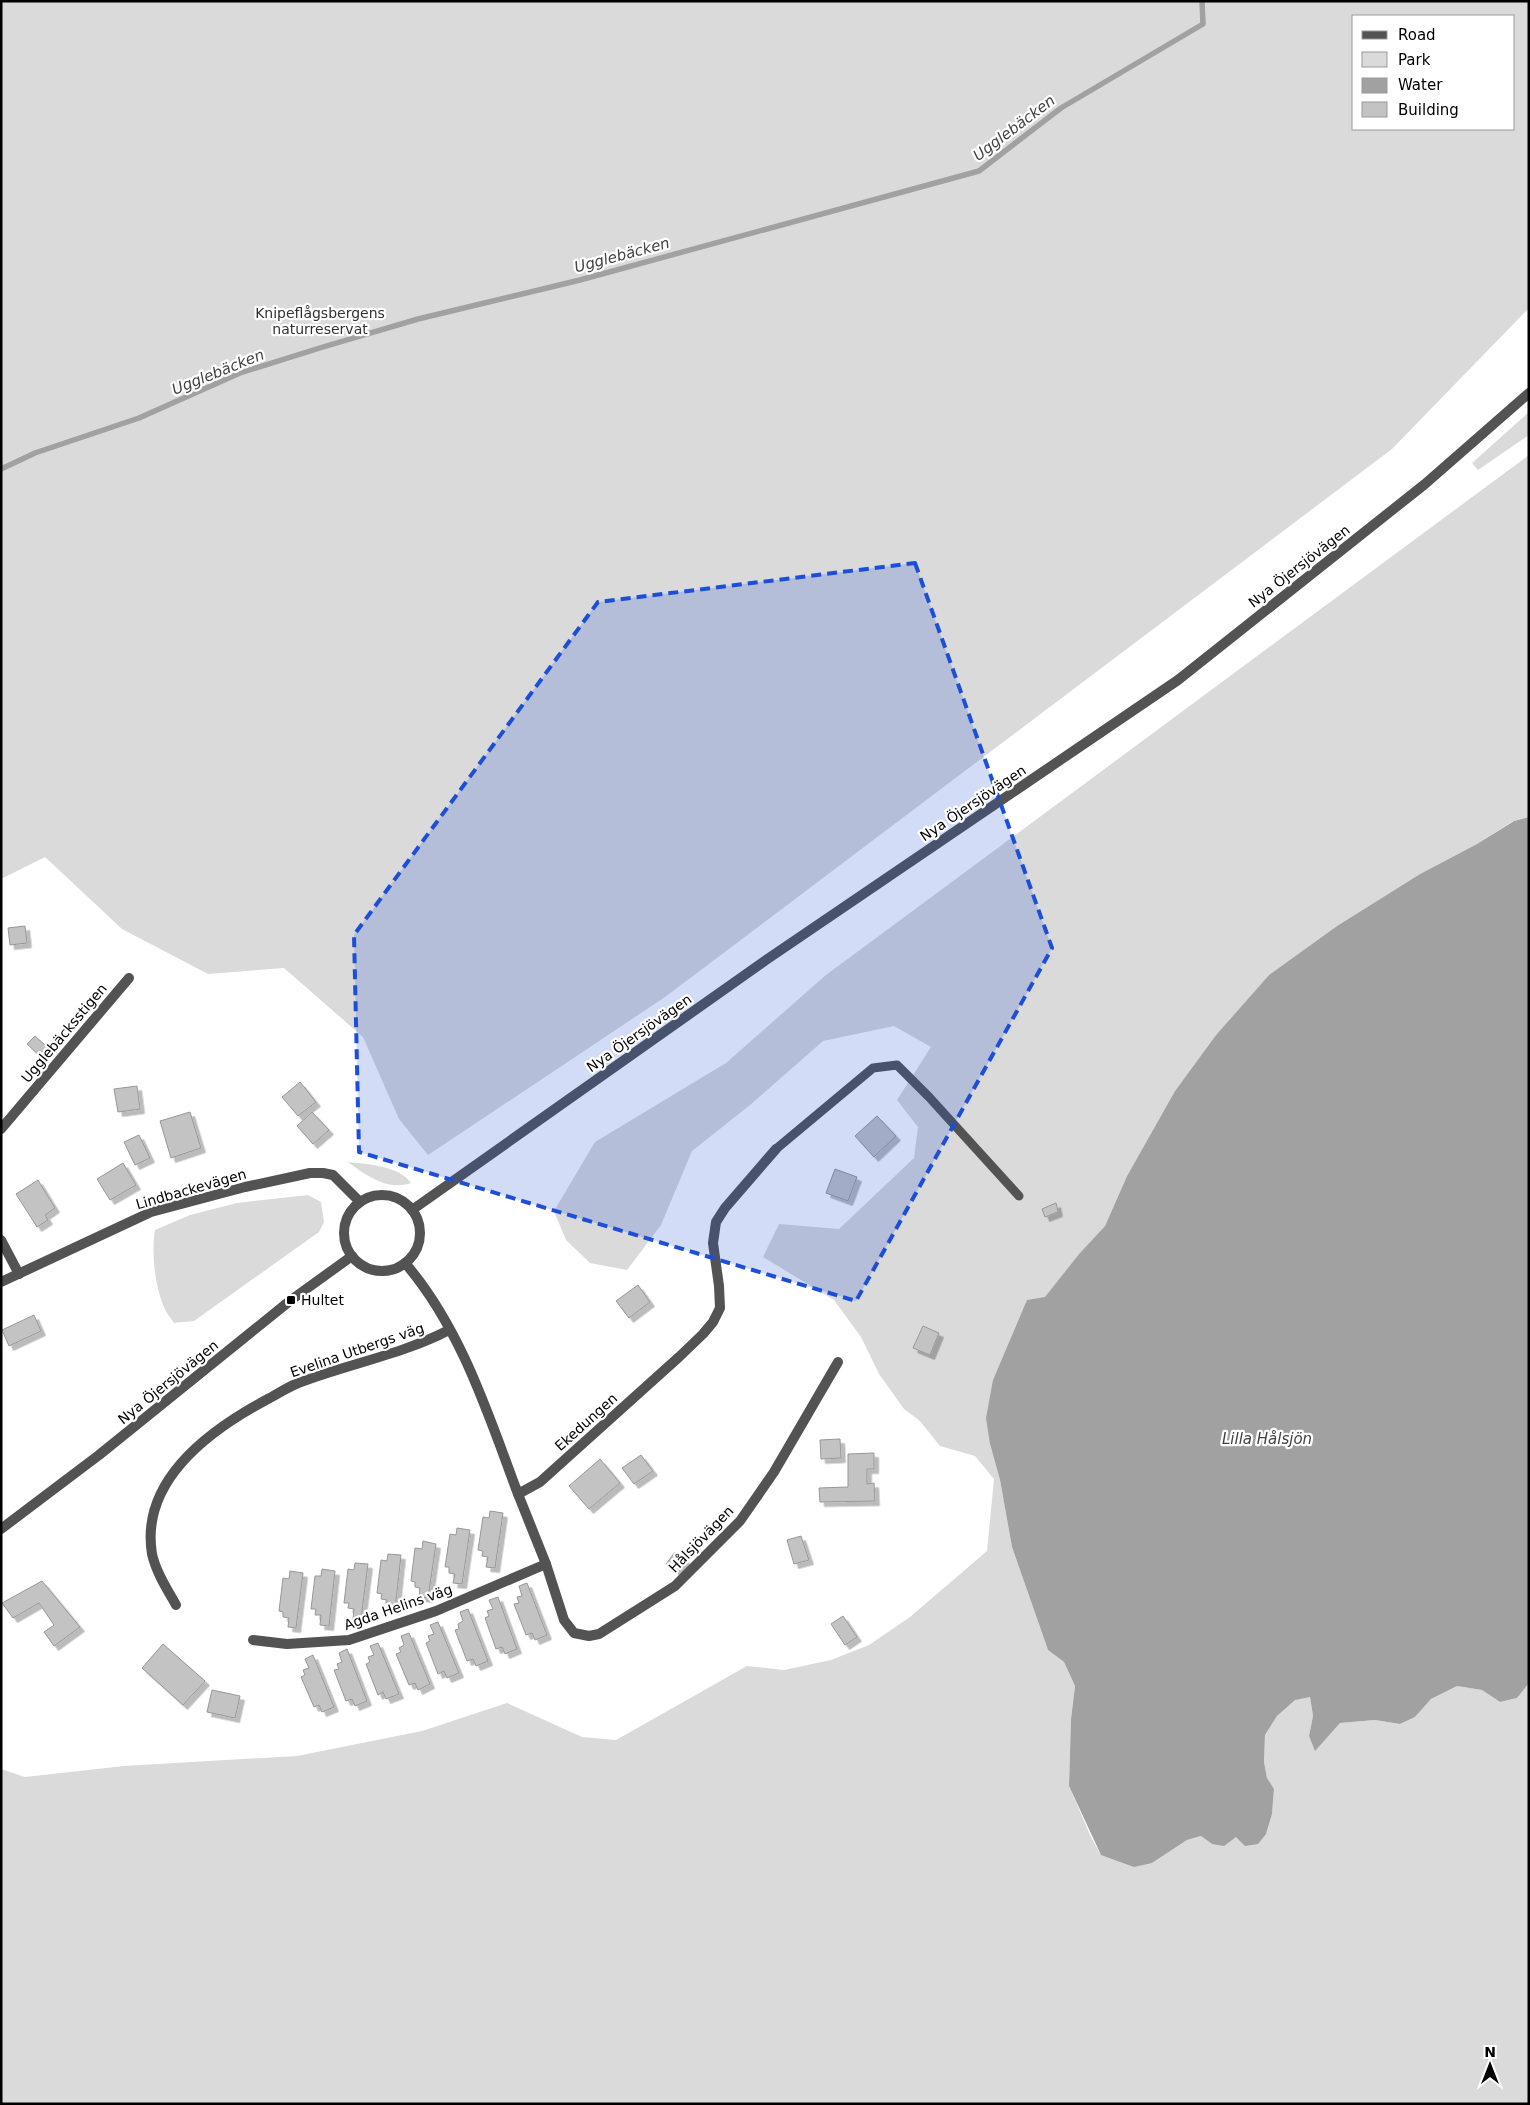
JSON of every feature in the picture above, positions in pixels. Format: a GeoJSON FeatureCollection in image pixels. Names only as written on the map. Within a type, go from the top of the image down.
{"type":"FeatureCollection","features":[{"type":"Feature","properties":{"kind":"street","name":"Nya Öjersjövägen"},"geometry":{"type":"LineString","coordinates":[[412,1210],[766,960],[1178,680],[1425,484],[1529,393]]}},
{"type":"Feature","properties":{"kind":"street","name":"Ugglebäcksstigen"},"geometry":{"type":"LineString","coordinates":[[1,1129],[129,978]]}},
{"type":"Feature","properties":{"kind":"street","name":"Ekedungen"},"geometry":{"type":"LineString","coordinates":[[518,1494],[540,1482],[691,1346],[713,1322],[720,1308],[713,1243],[716,1222],[776,1149]]}},
{"type":"Feature","properties":{"kind":"street","name":"Lindbackevägen"},"geometry":{"type":"LineString","coordinates":[[1,1282],[151,1212],[245,1186],[323,1172],[333,1175],[360,1202]]}},
{"type":"Feature","properties":{"kind":"street"},"geometry":{"type":"LineString","coordinates":[[378,1195],[388,1196],[397,1198],[412,1210],[417,1218],[420,1238],[417,1247],[405,1263],[397,1268],[377,1271],[367,1268],[352,1256],[345,1242],[344,1227],[350,1213],[360,1202],[378,1195]]}},
{"type":"Feature","properties":{"kind":"street"},"geometry":{"type":"LineString","coordinates":[[1,1240],[19,1274]]}},
{"type":"Feature","properties":{"kind":"street","name":"Nya Öjersjövägen"},"geometry":{"type":"LineString","coordinates":[[1,1529],[99,1455],[291,1300],[352,1256]]}},
{"type":"Feature","properties":{"kind":"street"},"geometry":{"type":"LineString","coordinates":[[405,1263],[422,1284],[449,1330],[482,1398],[546,1564]]}},
{"type":"Feature","properties":{"kind":"street","name":"Evelina Utbergs väg"},"geometry":{"type":"LineString","coordinates":[[176,1605],[159,1573],[152,1554],[151,1527],[154,1511],[161,1492],[195,1449],[240,1414],[295,1384],[404,1350],[449,1330]]}},
{"type":"Feature","properties":{"kind":"street","name":"Hålsjövägen"},"geometry":{"type":"LineString","coordinates":[[546,1564],[564,1620],[574,1632],[588,1636],[599,1634],[675,1586],[740,1521],[774,1472],[838,1362]]}},
{"type":"Feature","properties":{"kind":"street","name":"Agda Helins väg"},"geometry":{"type":"LineString","coordinates":[[253,1640],[287,1644],[349,1640],[436,1610],[546,1564]]}},
{"type":"Feature","properties":{"kind":"lane"},"geometry":{"type":"LineString","coordinates":[[776,1149],[873,1068],[897,1065],[929,1097],[1019,1196]]}},
{"type":"Feature","properties":{"kind":"highlighted area"},"geometry":{"type":"Polygon","coordinates":[[[915,563],[1052,948],[856,1301],[359,1152],[354,935],[598,602],[915,563]]]}},
{"type":"Feature","properties":{"kind":"green space","name":"Knipeflågsbergens naturreservat"},"geometry":{"type":"Polygon","coordinates":[[[1,1],[1529,1],[1529,308],[1392,449],[665,997],[428,1155],[399,1119],[363,1037],[284,968],[208,974],[122,929],[45,857],[1,879],[1,1]]]}},
{"type":"Feature","properties":{"kind":"green space"},"geometry":{"type":"Polygon","coordinates":[[[1529,412],[1529,435],[1478,470],[1472,463],[1529,412]]]}},
{"type":"Feature","properties":{"kind":"green space"},"geometry":{"type":"Polygon","coordinates":[[[1529,455],[1529,817],[1513,821],[1477,844],[1420,874],[1337,926],[1269,975],[1216,1035],[1175,1091],[1127,1176],[1105,1226],[1079,1254],[1011,1341],[993,1380],[990,1444],[1000,1480],[1012,1547],[1048,1650],[1064,1662],[1075,1686],[1071,1719],[1069,1786],[1101,1855],[1152,1863],[1187,1840],[1201,1836],[1212,1844],[1236,1837],[1266,1834],[1272,1814],[1274,1790],[1267,1778],[1264,1762],[1265,1735],[1277,1716],[1295,1699],[1310,1697],[1313,1716],[1309,1736],[1315,1750],[1340,1723],[1375,1720],[1400,1724],[1415,1717],[1431,1699],[1457,1686],[1482,1690],[1500,1702],[1517,1698],[1529,1683],[1529,2104],[1,2104],[1,1769],[25,1777],[124,1766],[297,1756],[422,1731],[507,1703],[582,1737],[616,1740],[747,1666],[784,1670],[831,1660],[869,1645],[910,1617],[987,1551],[994,1479],[975,1456],[940,1446],[920,1421],[904,1409],[879,1374],[861,1337],[834,1300],[763,1257],[779,1224],[839,1229],[914,1158],[918,1127],[897,1100],[931,1047],[894,1026],[823,1041],[750,1105],[692,1151],[661,1225],[627,1270],[590,1263],[566,1240],[554,1211],[595,1142],[726,1063],[826,975],[1529,455]]]}},
{"type":"Feature","properties":{"kind":"green space"},"geometry":{"type":"Polygon","coordinates":[[[348,1162],[391,1169],[406,1177],[411,1183],[402,1185],[386,1184],[370,1177],[348,1162]]]}},
{"type":"Feature","properties":{"kind":"green space"},"geometry":{"type":"Polygon","coordinates":[[[308,1195],[321,1202],[324,1222],[319,1232],[194,1321],[174,1323],[165,1309],[156,1279],[153,1248],[155,1230],[190,1215],[237,1203],[308,1195]]]}},
{"type":"Feature","properties":{"kind":"water","name":"Lilla Hålsjön"},"geometry":{"type":"Polygon","coordinates":[[[1529,817],[1529,1683],[1517,1698],[1500,1702],[1482,1690],[1457,1686],[1431,1699],[1415,1717],[1400,1724],[1375,1720],[1340,1723],[1315,1751],[1309,1736],[1313,1716],[1310,1697],[1295,1700],[1277,1716],[1265,1735],[1264,1762],[1267,1778],[1274,1789],[1272,1814],[1266,1834],[1258,1844],[1245,1846],[1236,1837],[1224,1846],[1212,1844],[1201,1836],[1187,1840],[1152,1863],[1134,1867],[1101,1855],[1069,1786],[1071,1719],[1075,1686],[1064,1662],[1048,1650],[1012,1547],[986,1418],[993,1380],[1027,1300],[1045,1297],[1079,1254],[1105,1226],[1127,1176],[1175,1091],[1216,1035],[1269,975],[1337,926],[1420,874],[1477,844],[1514,821],[1529,817]]]}},
{"type":"Feature","properties":{"kind":"building"},"geometry":{"type":"Polygon","coordinates":[[[25,926],[27,943],[10,945],[8,928],[25,926]]]}},
{"type":"Feature","properties":{"kind":"building"},"geometry":{"type":"Polygon","coordinates":[[[35,1036],[47,1047],[39,1055],[27,1044],[35,1036]]]}},
{"type":"Feature","properties":{"kind":"building"},"geometry":{"type":"Polygon","coordinates":[[[300,1082],[316,1102],[298,1116],[282,1097],[300,1082]]]}},
{"type":"Feature","properties":{"kind":"building"},"geometry":{"type":"Polygon","coordinates":[[[137,1086],[140,1109],[118,1112],[114,1089],[137,1086]]]}},
{"type":"Feature","properties":{"kind":"building"},"geometry":{"type":"Polygon","coordinates":[[[190,1112],[201,1148],[171,1158],[160,1121],[190,1112]]]}},
{"type":"Feature","properties":{"kind":"building"},"geometry":{"type":"Polygon","coordinates":[[[312,1112],[329,1130],[313,1144],[297,1126],[312,1112]]]}},
{"type":"Feature","properties":{"kind":"building"},"geometry":{"type":"Polygon","coordinates":[[[877,1116],[896,1136],[874,1157],[855,1136],[877,1116]]]}},
{"type":"Feature","properties":{"kind":"building"},"geometry":{"type":"Polygon","coordinates":[[[139,1135],[150,1158],[135,1165],[124,1142],[139,1135]]]}},
{"type":"Feature","properties":{"kind":"building"},"geometry":{"type":"Polygon","coordinates":[[[123,1163],[136,1185],[110,1200],[97,1179],[123,1163]]]}},
{"type":"Feature","properties":{"kind":"building"},"geometry":{"type":"Polygon","coordinates":[[[835,1169],[857,1177],[848,1201],[826,1193],[835,1169]]]}},
{"type":"Feature","properties":{"kind":"building"},"geometry":{"type":"Polygon","coordinates":[[[38,1180],[55,1208],[45,1215],[48,1220],[37,1227],[16,1194],[38,1180]]]}},
{"type":"Feature","properties":{"kind":"building"},"geometry":{"type":"Polygon","coordinates":[[[1056,1203],[1058,1212],[1045,1217],[1042,1209],[1056,1203]]]}},
{"type":"Feature","properties":{"kind":"building"},"geometry":{"type":"Polygon","coordinates":[[[638,1285],[650,1302],[629,1318],[616,1301],[638,1285]]]}},
{"type":"Feature","properties":{"kind":"building"},"geometry":{"type":"Polygon","coordinates":[[[34,1315],[41,1331],[9,1346],[2,1330],[34,1315]]]}},
{"type":"Feature","properties":{"kind":"building"},"geometry":{"type":"Polygon","coordinates":[[[923,1326],[939,1333],[930,1355],[913,1348],[923,1326]]]}},
{"type":"Feature","properties":{"kind":"building"},"geometry":{"type":"Polygon","coordinates":[[[840,1439],[841,1458],[821,1459],[820,1440],[840,1439]]]}},
{"type":"Feature","properties":{"kind":"building"},"geometry":{"type":"Polygon","coordinates":[[[874,1453],[874,1469],[867,1469],[867,1484],[874,1483],[875,1501],[820,1502],[819,1488],[848,1487],[848,1454],[874,1453]]]}},
{"type":"Feature","properties":{"kind":"building"},"geometry":{"type":"Polygon","coordinates":[[[641,1455],[653,1471],[634,1484],[622,1468],[641,1455]]]}},
{"type":"Feature","properties":{"kind":"building"},"geometry":{"type":"Polygon","coordinates":[[[600,1459],[620,1483],[589,1509],[569,1486],[600,1459]]]}},
{"type":"Feature","properties":{"kind":"building"},"geometry":{"type":"Polygon","coordinates":[[[490,1511],[503,1513],[495,1568],[486,1567],[488,1557],[482,1556],[483,1551],[478,1550],[483,1517],[489,1518],[490,1511]]]}},
{"type":"Feature","properties":{"kind":"building"},"geometry":{"type":"Polygon","coordinates":[[[457,1528],[470,1530],[462,1584],[453,1583],[455,1574],[449,1573],[449,1567],[445,1567],[450,1534],[456,1535],[457,1528]]]}},
{"type":"Feature","properties":{"kind":"building"},"geometry":{"type":"Polygon","coordinates":[[[801,1536],[809,1560],[794,1564],[787,1540],[801,1536]]]}},
{"type":"Feature","properties":{"kind":"building"},"geometry":{"type":"Polygon","coordinates":[[[423,1541],[436,1544],[428,1598],[419,1597],[420,1588],[415,1587],[415,1582],[411,1581],[415,1548],[422,1549],[423,1541]]]}},
{"type":"Feature","properties":{"kind":"building"},"geometry":{"type":"Polygon","coordinates":[[[675,1552],[687,1561],[678,1573],[666,1564],[675,1552]]]}},
{"type":"Feature","properties":{"kind":"building"},"geometry":{"type":"Polygon","coordinates":[[[388,1554],[401,1555],[395,1610],[386,1609],[387,1600],[381,1599],[382,1594],[377,1593],[381,1560],[387,1561],[388,1554]]]}},
{"type":"Feature","properties":{"kind":"building"},"geometry":{"type":"Polygon","coordinates":[[[355,1563],[368,1564],[361,1619],[353,1619],[354,1609],[348,1608],[349,1603],[344,1603],[348,1569],[354,1570],[355,1563]]]}},
{"type":"Feature","properties":{"kind":"building"},"geometry":{"type":"Polygon","coordinates":[[[322,1569],[335,1571],[329,1626],[320,1625],[321,1615],[315,1615],[316,1609],[311,1609],[315,1576],[321,1576],[322,1569]]]}},
{"type":"Feature","properties":{"kind":"building"},"geometry":{"type":"Polygon","coordinates":[[[290,1571],[303,1573],[296,1628],[288,1627],[289,1618],[283,1617],[283,1612],[279,1611],[283,1578],[289,1579],[290,1571]]]}},
{"type":"Feature","properties":{"kind":"building"},"geometry":{"type":"Polygon","coordinates":[[[42,1581],[80,1627],[54,1646],[44,1632],[54,1625],[39,1603],[13,1618],[2,1603],[42,1581]]]}},
{"type":"Feature","properties":{"kind":"building"},"geometry":{"type":"Polygon","coordinates":[[[527,1583],[547,1635],[535,1640],[532,1633],[526,1635],[514,1604],[519,1603],[517,1597],[522,1596],[519,1586],[527,1583]]]}},
{"type":"Feature","properties":{"kind":"building"},"geometry":{"type":"Polygon","coordinates":[[[498,1597],[517,1649],[505,1654],[502,1647],[496,1649],[485,1618],[489,1616],[487,1611],[493,1609],[489,1600],[498,1597]]]}},
{"type":"Feature","properties":{"kind":"building"},"geometry":{"type":"Polygon","coordinates":[[[468,1609],[488,1661],[476,1666],[473,1659],[467,1661],[455,1630],[459,1629],[458,1624],[463,1621],[460,1612],[468,1609]]]}},
{"type":"Feature","properties":{"kind":"building"},"geometry":{"type":"Polygon","coordinates":[[[843,1616],[857,1637],[845,1645],[831,1624],[843,1616]]]}},
{"type":"Feature","properties":{"kind":"building"},"geometry":{"type":"Polygon","coordinates":[[[438,1622],[459,1673],[447,1678],[444,1671],[438,1674],[426,1643],[430,1641],[428,1636],[434,1634],[430,1625],[438,1622]]]}},
{"type":"Feature","properties":{"kind":"building"},"geometry":{"type":"Polygon","coordinates":[[[409,1633],[430,1684],[418,1690],[415,1683],[409,1685],[396,1654],[401,1652],[399,1648],[404,1645],[401,1636],[409,1633]]]}},
{"type":"Feature","properties":{"kind":"building"},"geometry":{"type":"Polygon","coordinates":[[[378,1643],[399,1694],[386,1699],[383,1692],[378,1695],[366,1664],[370,1662],[368,1657],[374,1655],[370,1646],[378,1643]]]}},
{"type":"Feature","properties":{"kind":"building"},"geometry":{"type":"Polygon","coordinates":[[[163,1644],[205,1681],[183,1705],[142,1668],[163,1644]]]}},
{"type":"Feature","properties":{"kind":"building"},"geometry":{"type":"Polygon","coordinates":[[[347,1649],[367,1701],[355,1706],[352,1699],[346,1701],[334,1670],[339,1669],[337,1664],[342,1662],[339,1653],[347,1649]]]}},
{"type":"Feature","properties":{"kind":"building"},"geometry":{"type":"Polygon","coordinates":[[[313,1655],[334,1707],[322,1712],[319,1705],[314,1707],[301,1677],[305,1675],[303,1670],[309,1668],[305,1659],[313,1655]]]}},
{"type":"Feature","properties":{"kind":"building"},"geometry":{"type":"Polygon","coordinates":[[[212,1690],[240,1696],[235,1718],[207,1712],[212,1690]]]}},
{"type":"Feature","properties":{"kind":"waterway","name":"Ugglebäcken"},"geometry":{"type":"LineString","coordinates":[[1,469],[35,453],[139,418],[240,373],[323,347],[418,319],[580,280],[979,171],[1061,108],[1203,24],[1202,1]]}},
{"type":"Feature","properties":{"kind":"place","name":"Hultet"},"geometry":{"type":"Point","coordinates":[291,1300]}}]}
